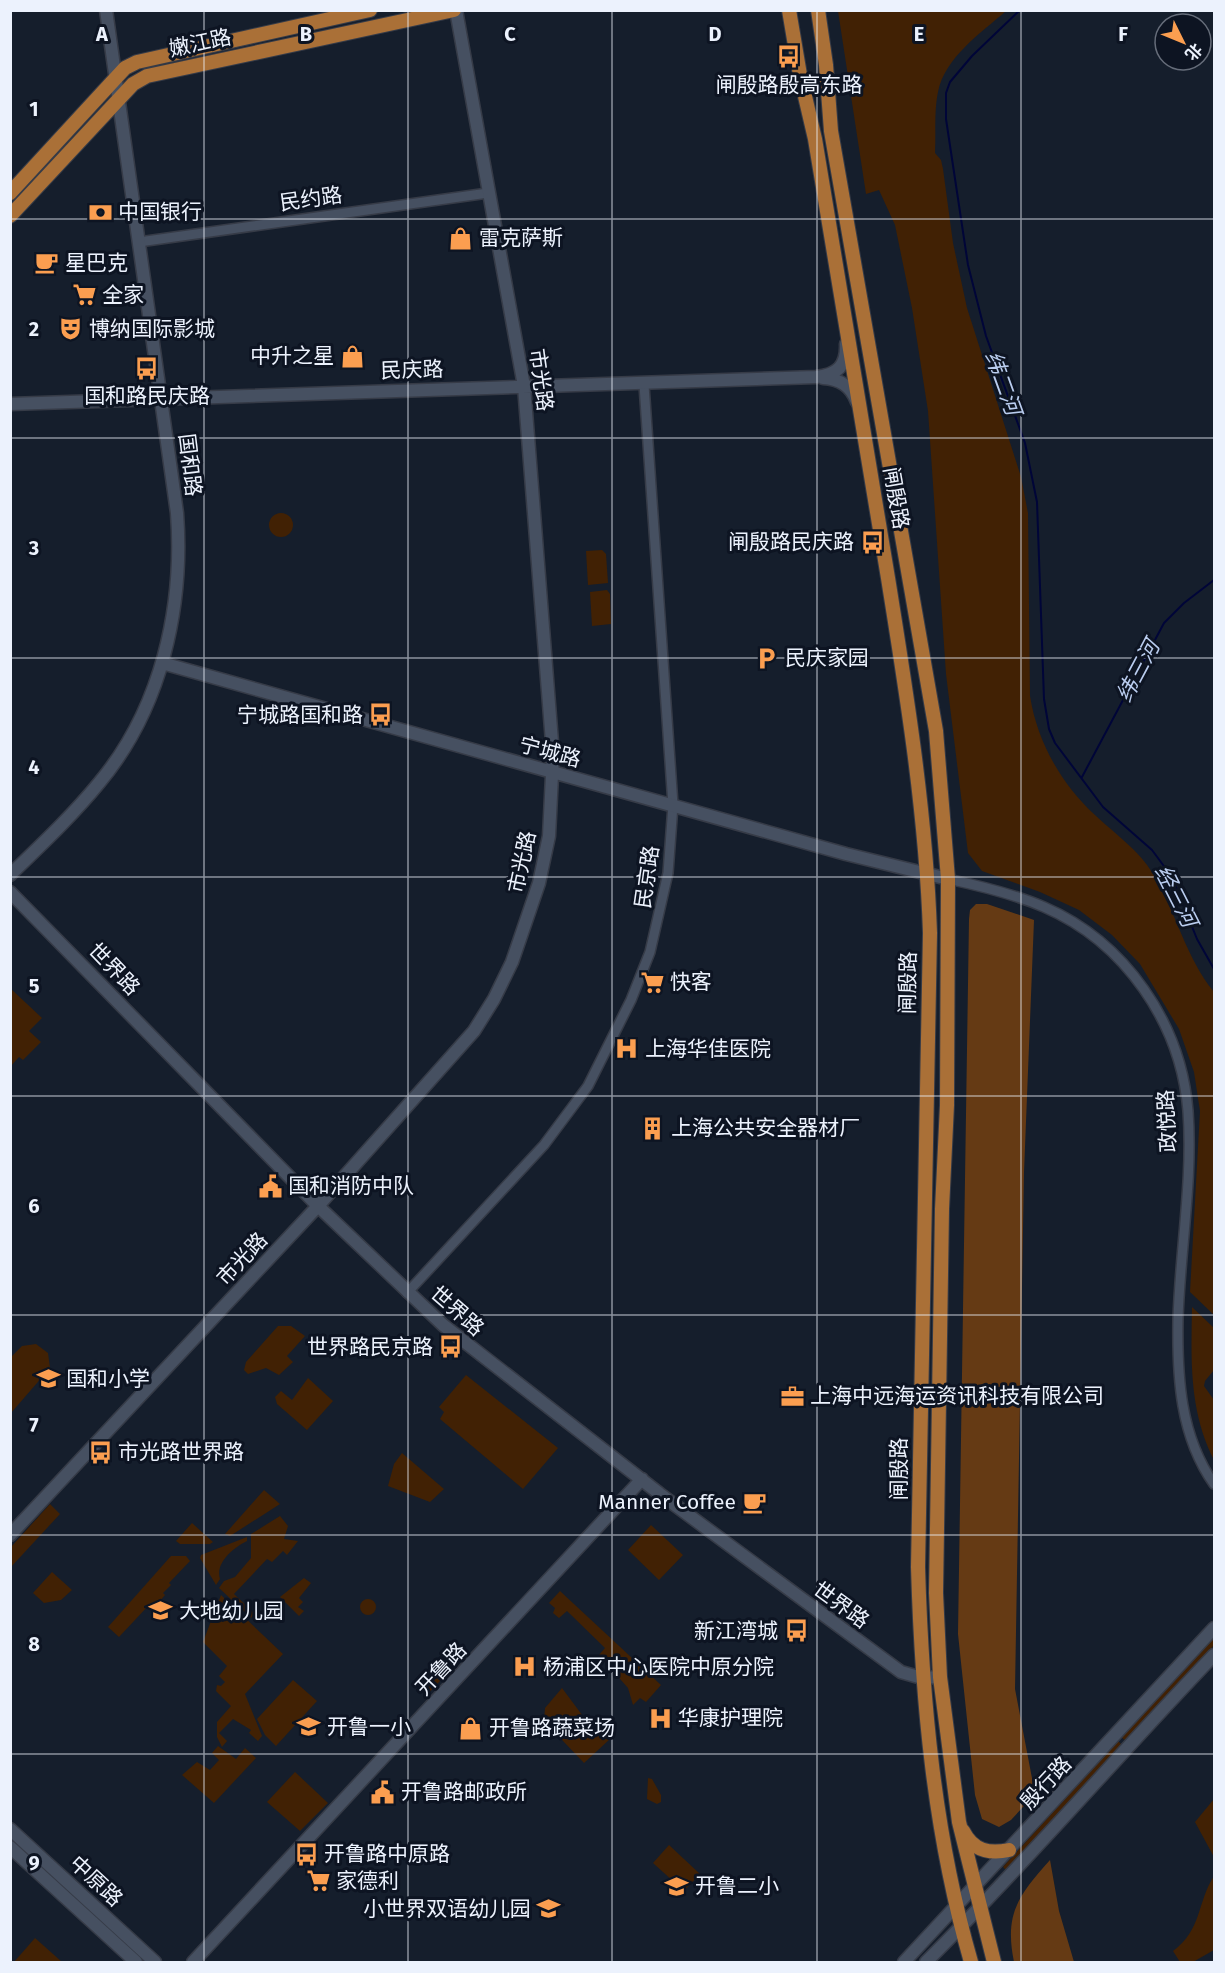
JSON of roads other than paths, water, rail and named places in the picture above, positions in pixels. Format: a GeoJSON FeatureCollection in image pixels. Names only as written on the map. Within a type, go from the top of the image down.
{"type":"FeatureCollection","features":[{"type":"Feature","properties":{"kind":"main road","name":"嫩江路"},"geometry":{"type":"LineString","coordinates":[[10,193],[125,68],[137,62],[370,10]]}},
{"type":"Feature","properties":{"kind":"main road","name":"嫩江路"},"geometry":{"type":"LineString","coordinates":[[10,216],[120,97],[133,84],[147,76],[455,10]]}},
{"type":"Feature","properties":{"kind":"main road","name":"闸殷路"},"geometry":{"type":"LineString","coordinates":[[818,10],[826,66],[831,131],[936,731],[948,879],[936,1593],[940,1677],[959,1822],[994,1962]]}},
{"type":"Feature","properties":{"kind":"main road","name":"闸殷路"},"geometry":{"type":"LineString","coordinates":[[789,11],[800,75],[815,139],[912,734],[928,875],[929,946],[918,1568],[922,1678],[935,1794],[957,1906],[971,1962]]}},
{"type":"Feature","properties":{"kind":"main road"},"geometry":{"type":"LineString","coordinates":[[919,802],[926,820],[934,824],[940,820],[942,801]]}},
{"type":"Feature","properties":{"kind":"main road"},"geometry":{"type":"LineString","coordinates":[[929,946],[936,933],[948,937]]}},
{"type":"Feature","properties":{"kind":"main road"},"geometry":{"type":"LineString","coordinates":[[959,1822],[966,1836],[977,1848],[995,1853],[1009,1850]]}},
{"type":"Feature","properties":{"kind":"street","name":"国和路"},"geometry":{"type":"LineString","coordinates":[[10,875],[100,782],[125,746],[146,708],[162,663],[176,606],[179,562],[177,513],[106,10]]}},
{"type":"Feature","properties":{"kind":"street","name":"市光路"},"geometry":{"type":"LineString","coordinates":[[10,1535],[318,1206],[474,1031],[494,999],[512,962],[539,883],[549,836],[553,773],[524,386],[455,10]]}},
{"type":"Feature","properties":{"kind":"street","name":"民约路"},"geometry":{"type":"LineString","coordinates":[[140,242],[488,193]]}},
{"type":"Feature","properties":{"kind":"street","name":"民庆路"},"geometry":{"type":"LineString","coordinates":[[10,404],[524,386],[644,385],[816,377],[835,373],[841,367],[846,350],[846,331]]}},
{"type":"Feature","properties":{"kind":"street","name":"民庆路"},"geometry":{"type":"LineString","coordinates":[[816,377],[843,383],[852,391],[859,406]]}},
{"type":"Feature","properties":{"kind":"street","name":"民京路"},"geometry":{"type":"LineString","coordinates":[[407,1293],[560,1126],[588,1086],[631,1000],[657,931],[668,873],[673,805],[644,385]]}},
{"type":"Feature","properties":{"kind":"street","name":"宁城路"},"geometry":{"type":"LineString","coordinates":[[162,663],[553,773],[948,879]]}},
{"type":"Feature","properties":{"kind":"street","name":"政悦路"},"geometry":{"type":"LineString","coordinates":[[948,879],[1043,906],[1119,956],[1155,1004],[1174,1046],[1183,1077],[1188,1112],[1178,1360],[1186,1420],[1194,1447],[1215,1484]]}},
{"type":"Feature","properties":{"kind":"street","name":"世界路"},"geometry":{"type":"LineString","coordinates":[[10,892],[318,1206],[407,1293],[485,1360],[901,1672],[922,1678],[940,1677]]}},
{"type":"Feature","properties":{"kind":"street","name":"开鲁路"},"geometry":{"type":"LineString","coordinates":[[193,1962],[642,1479]]}},
{"type":"Feature","properties":{"kind":"street","name":"殷行路"},"geometry":{"type":"LineString","coordinates":[[904,1962],[1215,1628]]}},
{"type":"Feature","properties":{"kind":"street","name":"殷行路"},"geometry":{"type":"LineString","coordinates":[[926,1962],[962,1928],[1119,1755],[1215,1655]]}},
{"type":"Feature","properties":{"kind":"street","name":"中原路"},"geometry":{"type":"LineString","coordinates":[[10,1829],[155,1962]]}},
{"type":"Feature","properties":{"kind":"street","name":"中原路"},"geometry":{"type":"LineString","coordinates":[[10,1847],[136,1962]]}},
{"type":"Feature","properties":{"kind":"waterway","name":"纬二河"},"geometry":{"type":"LineString","coordinates":[[1020,10],[972,56],[950,82],[946,93],[946,119],[968,265],[986,336],[1025,443],[1037,502],[1044,699],[1049,729],[1055,743],[1103,807],[1152,850],[1172,877],[1197,939],[1214,969]]}},
{"type":"Feature","properties":{"kind":"waterway","name":"纬三河"},"geometry":{"type":"LineString","coordinates":[[1082,777],[1164,623],[1184,603],[1214,580]]}},
{"type":"Feature","properties":{"kind":"place","name":"闸殷路殷高东路"},"geometry":{"type":"Point","coordinates":[789,57]}},
{"type":"Feature","properties":{"kind":"place","name":"中国银行"},"geometry":{"type":"Point","coordinates":[100,212]}},
{"type":"Feature","properties":{"kind":"place","name":"雷克萨斯"},"geometry":{"type":"Point","coordinates":[461,238]}},
{"type":"Feature","properties":{"kind":"place","name":"星巴克"},"geometry":{"type":"Point","coordinates":[47,263]}},
{"type":"Feature","properties":{"kind":"place","name":"全家"},"geometry":{"type":"Point","coordinates":[84,295]}},
{"type":"Feature","properties":{"kind":"place","name":"博纳国际影城"},"geometry":{"type":"Point","coordinates":[71,329]}},
{"type":"Feature","properties":{"kind":"place","name":"中升之星"},"geometry":{"type":"Point","coordinates":[352,356]}},
{"type":"Feature","properties":{"kind":"place","name":"国和路民庆路"},"geometry":{"type":"Point","coordinates":[147,368]}},
{"type":"Feature","properties":{"kind":"place","name":"闸殷路民庆路"},"geometry":{"type":"Point","coordinates":[872,542]}},
{"type":"Feature","properties":{"kind":"place","name":"民庆家园"},"geometry":{"type":"Point","coordinates":[767,658]}},
{"type":"Feature","properties":{"kind":"place","name":"宁城路国和路"},"geometry":{"type":"Point","coordinates":[381,715]}},
{"type":"Feature","properties":{"kind":"place","name":"快客"},"geometry":{"type":"Point","coordinates":[652,982]}},
{"type":"Feature","properties":{"kind":"place","name":"上海华佳医院"},"geometry":{"type":"Point","coordinates":[627,1049]}},
{"type":"Feature","properties":{"kind":"place","name":"上海公共安全器材厂"},"geometry":{"type":"Point","coordinates":[653,1128]}},
{"type":"Feature","properties":{"kind":"place","name":"国和消防中队"},"geometry":{"type":"Point","coordinates":[270,1186]}},
{"type":"Feature","properties":{"kind":"place","name":"世界路民京路"},"geometry":{"type":"Point","coordinates":[451,1347]}},
{"type":"Feature","properties":{"kind":"place","name":"国和小学"},"geometry":{"type":"Point","coordinates":[48,1379]}},
{"type":"Feature","properties":{"kind":"place","name":"上海中远海运资讯科技有限公司"},"geometry":{"type":"Point","coordinates":[792,1396]}},
{"type":"Feature","properties":{"kind":"place","name":"市光路世界路"},"geometry":{"type":"Point","coordinates":[100,1452]}},
{"type":"Feature","properties":{"kind":"place","name":"Manner Coffee"},"geometry":{"type":"Point","coordinates":[754,1502]}},
{"type":"Feature","properties":{"kind":"place","name":"大地幼儿园"},"geometry":{"type":"Point","coordinates":[161,1611]}},
{"type":"Feature","properties":{"kind":"place","name":"新江湾城"},"geometry":{"type":"Point","coordinates":[796,1631]}},
{"type":"Feature","properties":{"kind":"place","name":"杨浦区中心医院中原分院"},"geometry":{"type":"Point","coordinates":[525,1667]}},
{"type":"Feature","properties":{"kind":"place","name":"华康护理院"},"geometry":{"type":"Point","coordinates":[660,1718]}},
{"type":"Feature","properties":{"kind":"place","name":"开鲁一小"},"geometry":{"type":"Point","coordinates":[309,1727]}},
{"type":"Feature","properties":{"kind":"place","name":"开鲁路蔬菜场"},"geometry":{"type":"Point","coordinates":[471,1728]}},
{"type":"Feature","properties":{"kind":"place","name":"开鲁路邮政所"},"geometry":{"type":"Point","coordinates":[383,1792]}},
{"type":"Feature","properties":{"kind":"place","name":"开鲁路中原路"},"geometry":{"type":"Point","coordinates":[306,1854]}},
{"type":"Feature","properties":{"kind":"place","name":"家德利"},"geometry":{"type":"Point","coordinates":[318,1881]}},
{"type":"Feature","properties":{"kind":"place","name":"开鲁二小"},"geometry":{"type":"Point","coordinates":[677,1886]}},
{"type":"Feature","properties":{"kind":"place","name":"小世界双语幼儿园"},"geometry":{"type":"Point","coordinates":[549,1909]}},
{"type":"Feature","properties":{"kind":"water label","name":"经三河"},"geometry":{"type":"Point","coordinates":[1176,896]}}]}
